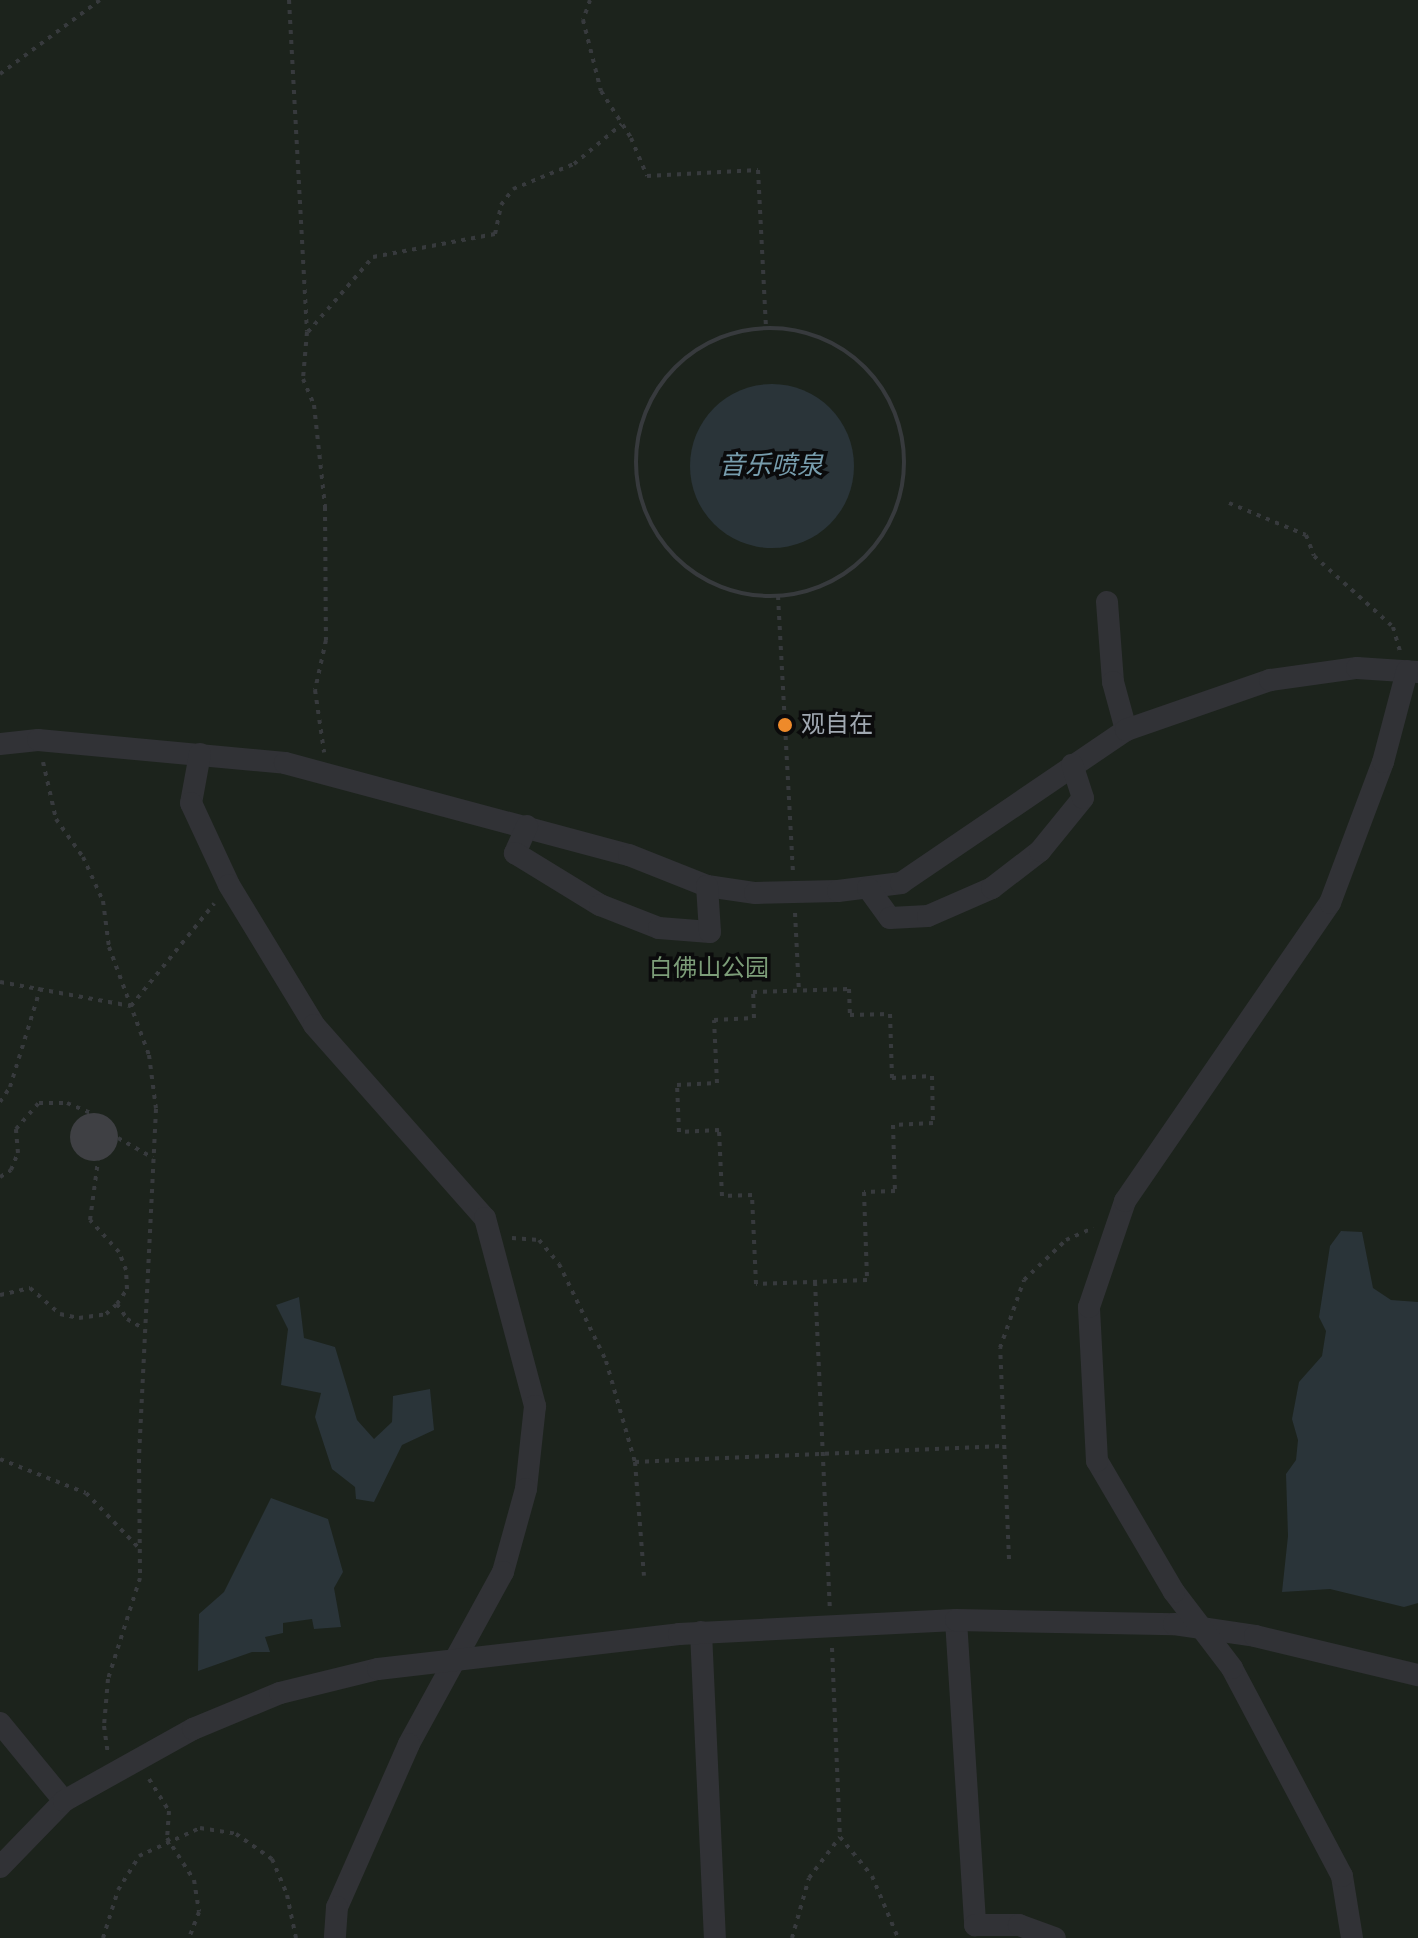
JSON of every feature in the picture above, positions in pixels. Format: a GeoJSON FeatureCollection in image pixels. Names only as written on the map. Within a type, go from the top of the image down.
{"type":"FeatureCollection","features":[{"type":"Feature","properties":{"kind":"lane"},"geometry":{"type":"LineString","coordinates":[[1107,602],[1113,682],[1126,730]]}},
{"type":"Feature","properties":{"kind":"lane"},"geometry":{"type":"LineString","coordinates":[[0,744],[38,740],[285,763],[629,855],[707,886],[794,892],[901,883],[1126,730],[1270,680],[1357,668],[1412,671],[1383,762],[1330,903],[1164,1139],[1120,1215],[1089,1307],[1097,1461],[1174,1592],[1232,1668],[1342,1876],[1352,1938]]}},
{"type":"Feature","properties":{"kind":"lane"},"geometry":{"type":"LineString","coordinates":[[200,754],[191,803],[229,885],[314,1025],[485,1218],[535,1406],[526,1489],[503,1572],[409,1744],[337,1907],[335,1938]]}},
{"type":"Feature","properties":{"kind":"lane"},"geometry":{"type":"LineString","coordinates":[[868,888],[890,918],[928,916],[992,888],[1040,851],[1083,798],[1072,765]]}},
{"type":"Feature","properties":{"kind":"lane"},"geometry":{"type":"LineString","coordinates":[[527,826],[515,853],[600,905],[659,928],[710,932],[707,886]]}},
{"type":"Feature","properties":{"kind":"lane"},"geometry":{"type":"LineString","coordinates":[[956,1620],[975,1925],[1019,1925],[1055,1938]]}},
{"type":"Feature","properties":{"kind":"lane"},"geometry":{"type":"LineString","coordinates":[[0,1867],[64,1801],[193,1729],[280,1693],[378,1669],[701,1632],[956,1620],[1202,1628],[1418,1675]]}},
{"type":"Feature","properties":{"kind":"lane"},"geometry":{"type":"LineString","coordinates":[[701,1632],[715,1938]]}},
{"type":"Feature","properties":{"kind":"lane"},"geometry":{"type":"LineString","coordinates":[[0,1723],[64,1801]]}},
{"type":"Feature","properties":{"kind":"path"},"geometry":{"type":"LineString","coordinates":[[0,74],[100,0]]}},
{"type":"Feature","properties":{"kind":"path"},"geometry":{"type":"LineString","coordinates":[[289,0],[307,332],[303,379],[314,405],[325,507],[326,640],[315,690],[328,774]]}},
{"type":"Feature","properties":{"kind":"path"},"geometry":{"type":"LineString","coordinates":[[590,0],[583,20],[601,91],[622,124],[647,176],[758,170],[766,327]]}},
{"type":"Feature","properties":{"kind":"path"},"geometry":{"type":"LineString","coordinates":[[307,332],[373,257],[495,234],[501,205],[513,189],[574,164],[622,124]]}},
{"type":"Feature","properties":{"kind":"path"},"geometry":{"type":"LineString","coordinates":[[766,327],[816,335],[855,357],[884,390],[902,431],[905,475],[893,518],[869,555],[833,582],[778,596],[746,595],[704,580],[669,553],[645,515],[635,472],[639,427],[657,387],[688,355],[728,334],[766,327]]}},
{"type":"Feature","properties":{"kind":"path"},"geometry":{"type":"LineString","coordinates":[[1229,503],[1306,535],[1314,556],[1393,627],[1412,671]]}},
{"type":"Feature","properties":{"kind":"path"},"geometry":{"type":"LineString","coordinates":[[778,596],[799,991]]}},
{"type":"Feature","properties":{"kind":"path"},"geometry":{"type":"LineString","coordinates":[[38,740],[56,819],[83,857],[103,901],[109,947],[149,1055],[156,1109],[145,1330],[140,1578],[108,1679],[104,1726],[112,1774]]}},
{"type":"Feature","properties":{"kind":"path"},"geometry":{"type":"LineString","coordinates":[[131,1006],[229,885]]}},
{"type":"Feature","properties":{"kind":"path"},"geometry":{"type":"LineString","coordinates":[[0,982],[41,986],[131,1006]]}},
{"type":"Feature","properties":{"kind":"path"},"geometry":{"type":"LineString","coordinates":[[0,1102],[10,1087],[41,986]]}},
{"type":"Feature","properties":{"kind":"path"},"geometry":{"type":"LineString","coordinates":[[849,989],[850,1015],[890,1014],[892,1078],[932,1076],[933,1123],[893,1125],[895,1191],[864,1192],[867,1280],[756,1284],[752,1195],[722,1196],[719,1130],[679,1132],[677,1085],[717,1083],[714,1020],[754,1018],[753,992],[799,991],[849,989]]}},
{"type":"Feature","properties":{"kind":"path"},"geometry":{"type":"LineString","coordinates":[[0,1177],[11,1170],[18,1153],[16,1129],[39,1103],[67,1103],[91,1113]]}},
{"type":"Feature","properties":{"kind":"path"},"geometry":{"type":"LineString","coordinates":[[118,1138],[153,1158]]}},
{"type":"Feature","properties":{"kind":"path"},"geometry":{"type":"LineString","coordinates":[[0,1295],[30,1288],[60,1314],[79,1318],[106,1314],[117,1304],[127,1289],[126,1270],[119,1252],[90,1220],[98,1161]]}},
{"type":"Feature","properties":{"kind":"path"},"geometry":{"type":"LineString","coordinates":[[1009,1559],[1000,1348],[1024,1280],[1066,1240],[1120,1215]]}},
{"type":"Feature","properties":{"kind":"path"},"geometry":{"type":"LineString","coordinates":[[490,1236],[539,1240],[559,1264],[606,1361],[635,1462],[644,1576]]}},
{"type":"Feature","properties":{"kind":"path"},"geometry":{"type":"LineString","coordinates":[[117,1304],[127,1319],[145,1330]]}},
{"type":"Feature","properties":{"kind":"path"},"geometry":{"type":"LineString","coordinates":[[635,1462],[1004,1446]]}},
{"type":"Feature","properties":{"kind":"path"},"geometry":{"type":"LineString","coordinates":[[0,1459],[86,1493],[139,1548]]}},
{"type":"Feature","properties":{"kind":"path"},"geometry":{"type":"LineString","coordinates":[[133,1762],[160,1790],[169,1811],[167,1838],[194,1880],[199,1912],[189,1938]]}},
{"type":"Feature","properties":{"kind":"path"},"geometry":{"type":"LineString","coordinates":[[103,1938],[118,1890],[139,1856],[167,1838],[200,1828],[224,1832],[272,1859],[287,1895],[296,1938]]}},
{"type":"Feature","properties":{"kind":"path"},"geometry":{"type":"LineString","coordinates":[[792,1938],[809,1878],[840,1837]]}},
{"type":"Feature","properties":{"kind":"green space","name":"白佛山公园"},"geometry":{"type":"Polygon","coordinates":[[[0,0],[1418,0],[1418,1938],[0,1938],[0,0]]]}},
{"type":"Feature","properties":{"kind":"water","name":"音乐喷泉"},"geometry":{"type":"Polygon","coordinates":[[[772,384],[803,390],[830,408],[848,435],[854,466],[848,497],[830,524],[803,542],[772,548],[741,542],[714,524],[696,497],[690,466],[696,435],[714,408],[741,390],[772,384]]]}},
{"type":"Feature","properties":{"kind":"water"},"geometry":{"type":"Polygon","coordinates":[[[1341,1231],[1362,1232],[1373,1288],[1391,1300],[1418,1302],[1418,1603],[1404,1607],[1330,1589],[1282,1592],[1288,1536],[1286,1474],[1296,1460],[1298,1440],[1292,1419],[1299,1382],[1322,1356],[1326,1331],[1319,1317],[1330,1246],[1341,1231]]]}},
{"type":"Feature","properties":{"kind":"water"},"geometry":{"type":"Polygon","coordinates":[[[299,1297],[304,1338],[335,1347],[357,1420],[374,1439],[392,1422],[393,1396],[430,1389],[434,1430],[402,1445],[374,1502],[356,1499],[355,1487],[332,1469],[315,1417],[321,1393],[281,1385],[288,1329],[276,1305],[299,1297]]]}},
{"type":"Feature","properties":{"kind":"water"},"geometry":{"type":"Polygon","coordinates":[[[271,1498],[328,1519],[343,1572],[334,1588],[341,1627],[314,1629],[312,1619],[283,1623],[283,1633],[265,1637],[270,1652],[252,1652],[198,1671],[199,1614],[224,1592],[271,1498]]]}},
{"type":"Feature","properties":{"kind":"building"},"geometry":{"type":"Polygon","coordinates":[[[94,1113],[111,1120],[118,1137],[111,1154],[94,1161],[77,1154],[70,1137],[77,1120],[94,1113]]]}},
{"type":"Feature","properties":{"kind":"place","name":"观自在"},"geometry":{"type":"Point","coordinates":[785,725]}}]}
